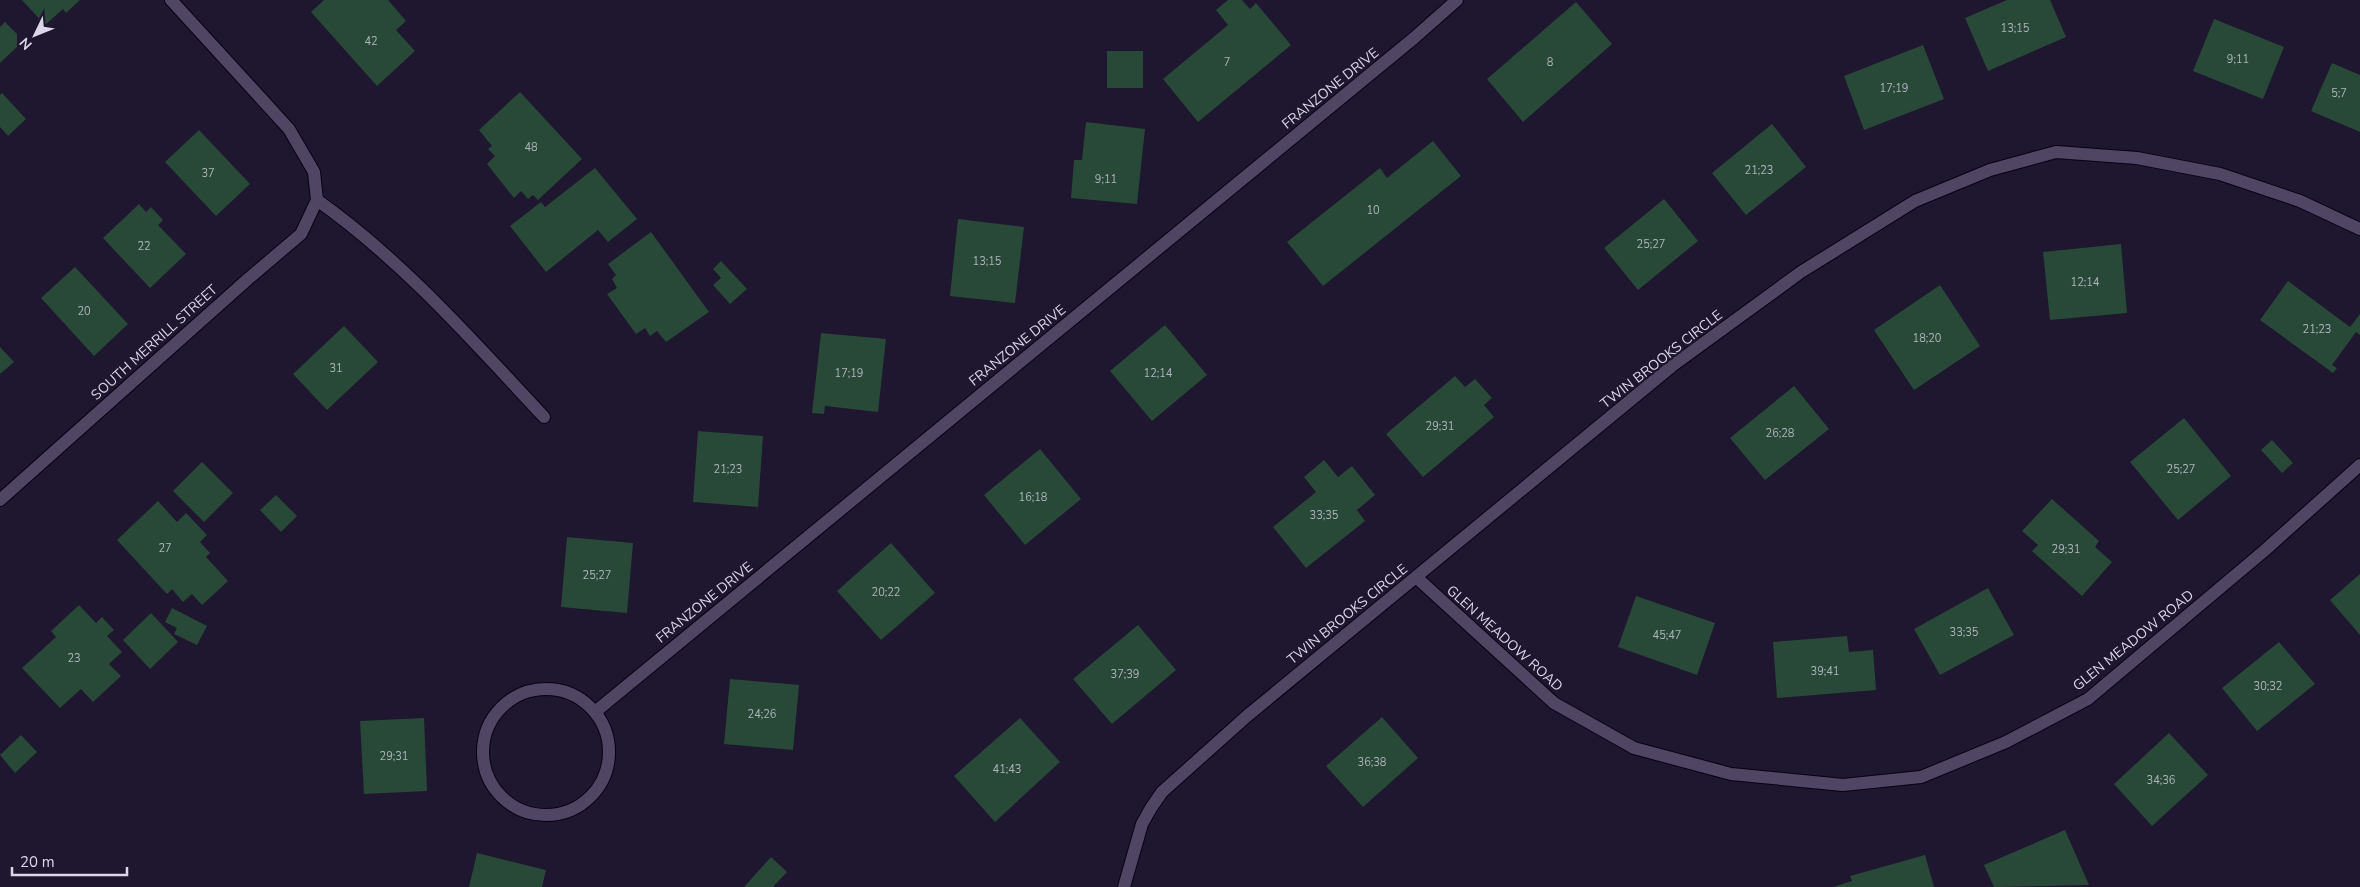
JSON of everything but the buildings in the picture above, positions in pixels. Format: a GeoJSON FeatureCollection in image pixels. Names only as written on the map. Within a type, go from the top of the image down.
{"type":"FeatureCollection","features":[{"type":"Feature","properties":{"kind":"street"},"geometry":{"type":"LineString","coordinates":[[171,0],[289,129],[314,172],[318,200],[354,227],[417,284],[544,418]]}},
{"type":"Feature","properties":{"kind":"street","name":"FRANZONE DRIVE"},"geometry":{"type":"LineString","coordinates":[[595,712],[1414,38],[1457,0]]}},
{"type":"Feature","properties":{"kind":"street","name":"TWIN BROOKS CIRCLE"},"geometry":{"type":"LineString","coordinates":[[1124,887],[1142,824],[1162,792],[1247,716],[1672,366],[1801,272],[1916,201],[1990,170],[2056,152],[2137,158],[2220,174],[2300,201],[2360,229]]}},
{"type":"Feature","properties":{"kind":"street","name":"SOUTH MERRILL STREET"},"geometry":{"type":"LineString","coordinates":[[0,500],[218,305],[302,234],[318,200]]}},
{"type":"Feature","properties":{"kind":"street","name":"GLEN MEADOW ROAD"},"geometry":{"type":"LineString","coordinates":[[1416,577],[1554,704],[1634,748],[1731,774],[1843,786],[1921,777],[2006,742],[2088,699],[2264,551],[2360,465]]}},
{"type":"Feature","properties":{"kind":"street"},"geometry":{"type":"LineString","coordinates":[[545,689],[564,692],[581,699],[595,712],[604,728],[609,746],[608,765],[601,783],[590,798],[574,808],[556,814],[538,814],[519,809],[503,798],[491,784],[485,766],[483,748],[487,730],[496,713],[510,700],[527,692],[545,689]]}}]}
